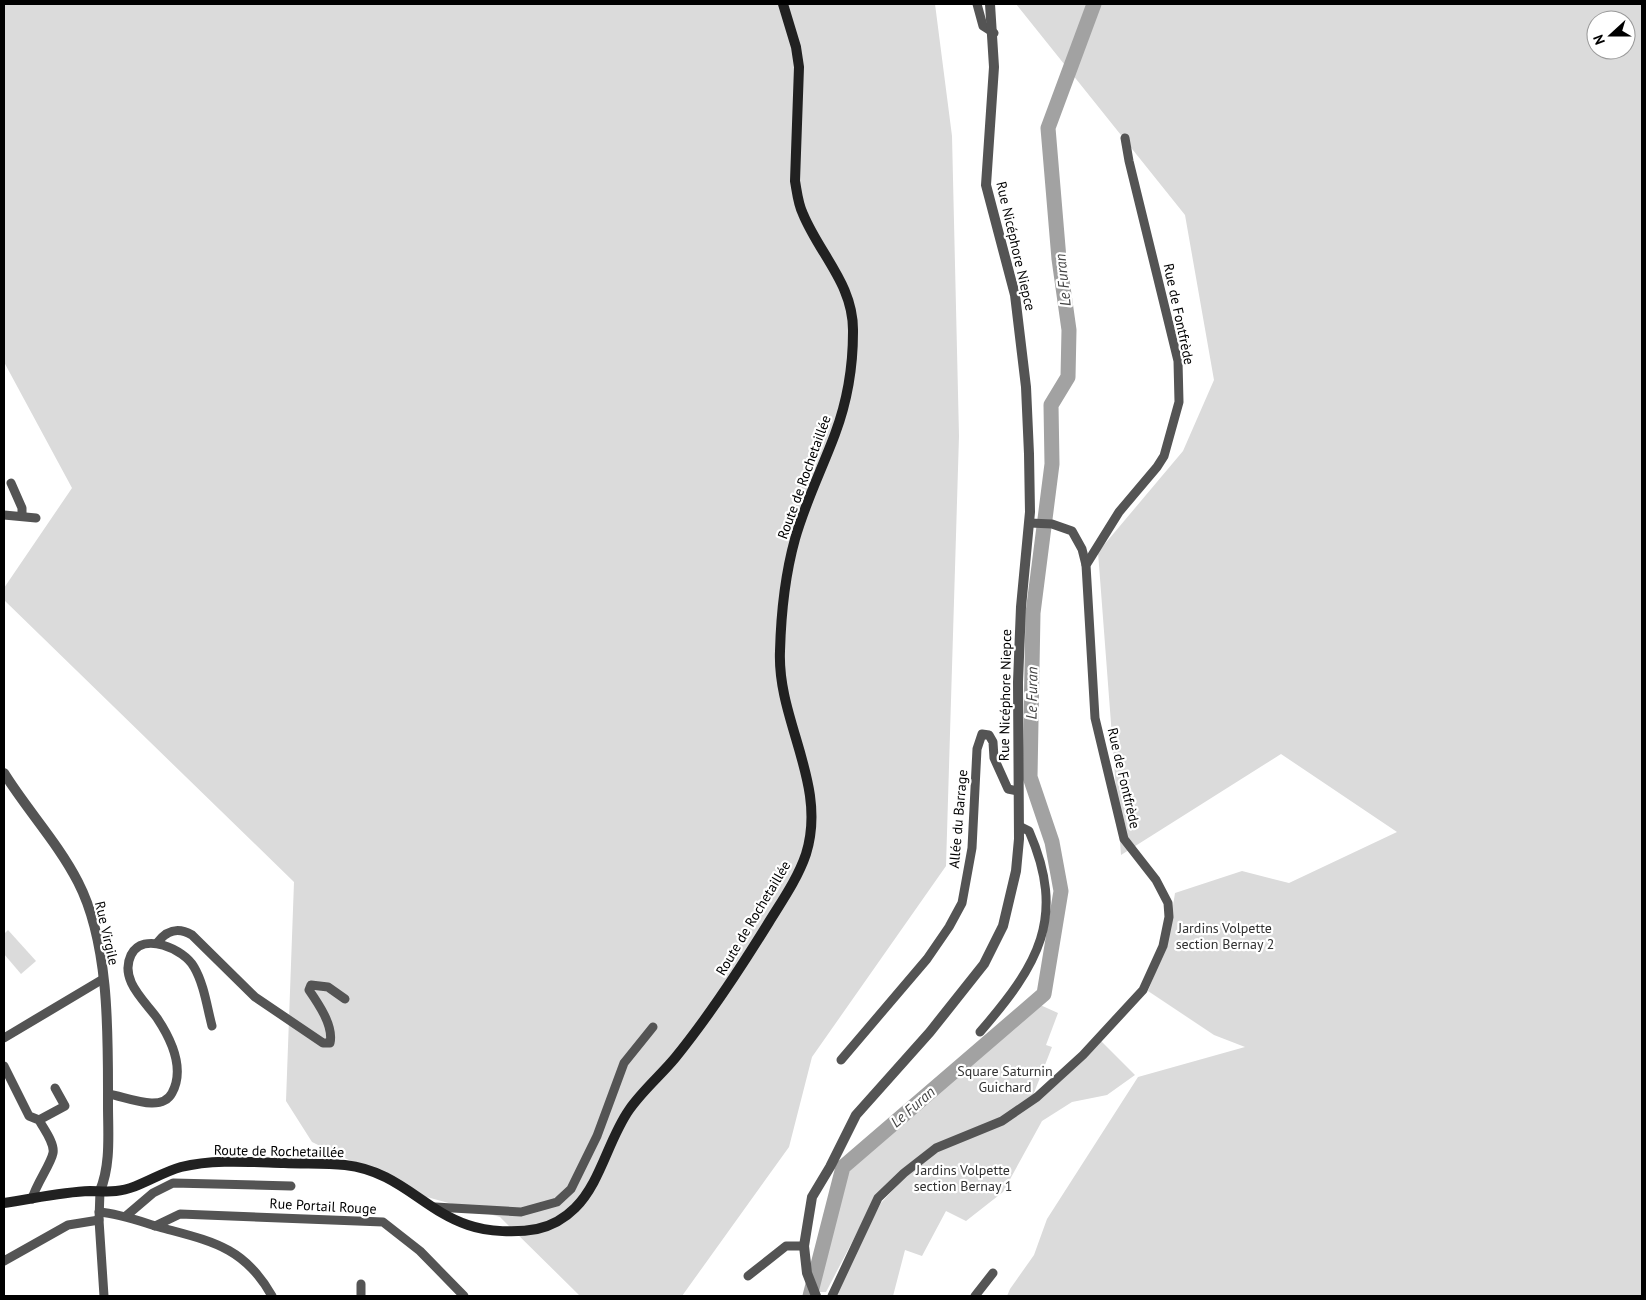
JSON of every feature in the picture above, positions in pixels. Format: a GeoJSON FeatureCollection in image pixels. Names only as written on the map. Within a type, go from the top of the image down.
{"type":"FeatureCollection","features":[{"type":"Feature","properties":{"kind":"main road","name":"Route de Rochetaillée"},"geometry":{"type":"LineString","coordinates":[[4,1203],[100,1191],[118,1191],[164,1172],[204,1163],[347,1165],[374,1171],[402,1185],[435,1207],[468,1225],[498,1230],[523,1231],[540,1228],[556,1222],[573,1210],[585,1195],[629,1110],[675,1058],[734,980],[793,884],[806,856],[812,825],[812,797],[806,770],[782,693],[779,669],[782,619],[794,540],[810,493],[836,432],[849,386],[854,329],[850,302],[838,272],[817,241],[803,214],[798,198],[795,181],[799,67],[796,47],[784,4]]}},
{"type":"Feature","properties":{"kind":"street"},"geometry":{"type":"LineString","coordinates":[[977,4],[983,26],[994,33]]}},
{"type":"Feature","properties":{"kind":"street","name":"Rue Nicéphore Niepce"},"geometry":{"type":"LineString","coordinates":[[816,1296],[810,1284],[804,1246],[812,1197],[830,1167],[856,1115],[964,990],[984,964],[996,942],[1010,904],[1016,871],[1019,826],[1021,607],[1032,522],[1027,406],[1021,335],[1015,295],[986,185],[993,90],[994,33],[990,4]]}},
{"type":"Feature","properties":{"kind":"street","name":"Rue de Fontfrède"},"geometry":{"type":"LineString","coordinates":[[832,1296],[878,1198],[904,1173],[936,1148],[1002,1121],[1037,1097],[1083,1055],[1143,990],[1163,946],[1169,918],[1168,902],[1156,880],[1124,839],[1095,718],[1086,565],[1119,512],[1164,456],[1179,402],[1178,361],[1125,138]]}},
{"type":"Feature","properties":{"kind":"street"},"geometry":{"type":"LineString","coordinates":[[11,483],[22,508],[22,516]]}},
{"type":"Feature","properties":{"kind":"street"},"geometry":{"type":"LineString","coordinates":[[4,515],[36,518]]}},
{"type":"Feature","properties":{"kind":"street"},"geometry":{"type":"LineString","coordinates":[[1032,522],[1052,524],[1072,531],[1082,549],[1086,565]]}},
{"type":"Feature","properties":{"kind":"street","name":"Allée du Barrage"},"geometry":{"type":"LineString","coordinates":[[841,1060],[927,959],[950,927],[962,903],[972,848],[977,749],[982,734],[988,735],[994,742],[994,758],[1008,789],[1018,791]]}},
{"type":"Feature","properties":{"kind":"street","name":"Rue Virgile"},"geometry":{"type":"LineString","coordinates":[[5,779],[59,850],[78,882],[94,927],[103,979],[107,1033],[108,1162],[100,1191]]}},
{"type":"Feature","properties":{"kind":"street"},"geometry":{"type":"LineString","coordinates":[[980,1032],[1003,1006],[1028,969],[1045,927],[1046,884],[1039,853],[1029,830],[1019,826]]}},
{"type":"Feature","properties":{"kind":"street"},"geometry":{"type":"LineString","coordinates":[[212,1026],[194,966],[185,957],[158,943],[163,936],[173,930],[184,930],[192,935],[255,997],[323,1044],[330,1043],[332,1036],[319,1004],[309,990],[311,985],[328,987],[345,998]]}},
{"type":"Feature","properties":{"kind":"street","name":"Rue Virgile"},"geometry":{"type":"LineString","coordinates":[[108,1094],[145,1103],[167,1099],[172,1093],[178,1069],[174,1054],[156,1018],[140,1000],[133,988],[129,972],[130,958],[134,949],[141,944],[158,943]]}},
{"type":"Feature","properties":{"kind":"street"},"geometry":{"type":"LineString","coordinates":[[4,1038],[103,979]]}},
{"type":"Feature","properties":{"kind":"street"},"geometry":{"type":"LineString","coordinates":[[435,1207],[521,1212],[557,1202],[571,1189],[597,1136],[624,1063],[653,1027]]}},
{"type":"Feature","properties":{"kind":"street"},"geometry":{"type":"LineString","coordinates":[[4,1066],[29,1116],[39,1120],[53,1152],[35,1187],[32,1199]]}},
{"type":"Feature","properties":{"kind":"street"},"geometry":{"type":"LineString","coordinates":[[39,1120],[64,1106],[55,1088]]}},
{"type":"Feature","properties":{"kind":"street"},"geometry":{"type":"LineString","coordinates":[[126,1216],[153,1193],[174,1183],[291,1186]]}},
{"type":"Feature","properties":{"kind":"street"},"geometry":{"type":"LineString","coordinates":[[100,1191],[99,1216],[104,1296]]}},
{"type":"Feature","properties":{"kind":"street","name":"Rue Portail Rouge"},"geometry":{"type":"LineString","coordinates":[[155,1226],[180,1214],[383,1222],[420,1251],[464,1296]]}},
{"type":"Feature","properties":{"kind":"street"},"geometry":{"type":"LineString","coordinates":[[4,1261],[68,1225],[99,1216],[126,1216],[215,1243],[241,1258],[261,1276],[272,1296]]}},
{"type":"Feature","properties":{"kind":"street"},"geometry":{"type":"LineString","coordinates":[[748,1276],[786,1246],[804,1246]]}},
{"type":"Feature","properties":{"kind":"street"},"geometry":{"type":"LineString","coordinates":[[975,1296],[993,1274]]}},
{"type":"Feature","properties":{"kind":"street"},"geometry":{"type":"LineString","coordinates":[[361,1284],[361,1296]]}},
{"type":"Feature","properties":{"kind":"green space"},"geometry":{"type":"Polygon","coordinates":[[[4,4],[935,4],[952,136],[959,436],[946,866],[812,1057],[789,1147],[682,1296],[580,1296],[500,1217],[423,1196],[312,1142],[286,1101],[294,882],[4,600],[4,588],[72,488],[4,362],[4,4]]]}},
{"type":"Feature","properties":{"kind":"green space","name":"Jardins Volpette section Bernay 2"},"geometry":{"type":"Polygon","coordinates":[[[1016,4],[1642,4],[1642,1296],[1007,1296],[1034,1255],[1047,1219],[1138,1077],[1245,1047],[1214,1035],[1148,991],[1167,943],[1175,893],[1242,871],[1289,883],[1397,832],[1281,754],[1121,855],[1098,552],[1183,451],[1214,380],[1185,215],[1016,4]]]}},
{"type":"Feature","properties":{"kind":"green space"},"geometry":{"type":"Polygon","coordinates":[[[8,930],[36,961],[21,974],[4,954],[4,934],[8,930]]]}},
{"type":"Feature","properties":{"kind":"green space","name":"Square Saturnin Guichard"},"geometry":{"type":"Polygon","coordinates":[[[1038,1004],[1058,1013],[1046,1045],[1052,1047],[1032,1098],[1008,1115],[929,1148],[875,1198],[826,1292],[820,1292],[818,1288],[839,1196],[849,1166],[985,1054],[1008,1028],[1038,1004]]]}},
{"type":"Feature","properties":{"kind":"green space","name":"Jardins Volpette section Bernay 1"},"geometry":{"type":"Polygon","coordinates":[[[1100,1040],[1135,1075],[1107,1095],[1072,1102],[1042,1121],[1003,1192],[966,1221],[946,1211],[922,1256],[905,1250],[893,1296],[835,1296],[848,1265],[881,1203],[905,1177],[940,1149],[1014,1118],[1061,1081],[1100,1040]]]}},
{"type":"Feature","properties":{"kind":"waterway","name":"Le Furan"},"geometry":{"type":"LineString","coordinates":[[810,1296],[843,1167],[1044,994],[1061,891],[1052,842],[1030,777],[1033,613],[1052,464],[1051,405],[1068,377],[1069,330],[1059,259],[1048,128],[1094,4]]}}]}
